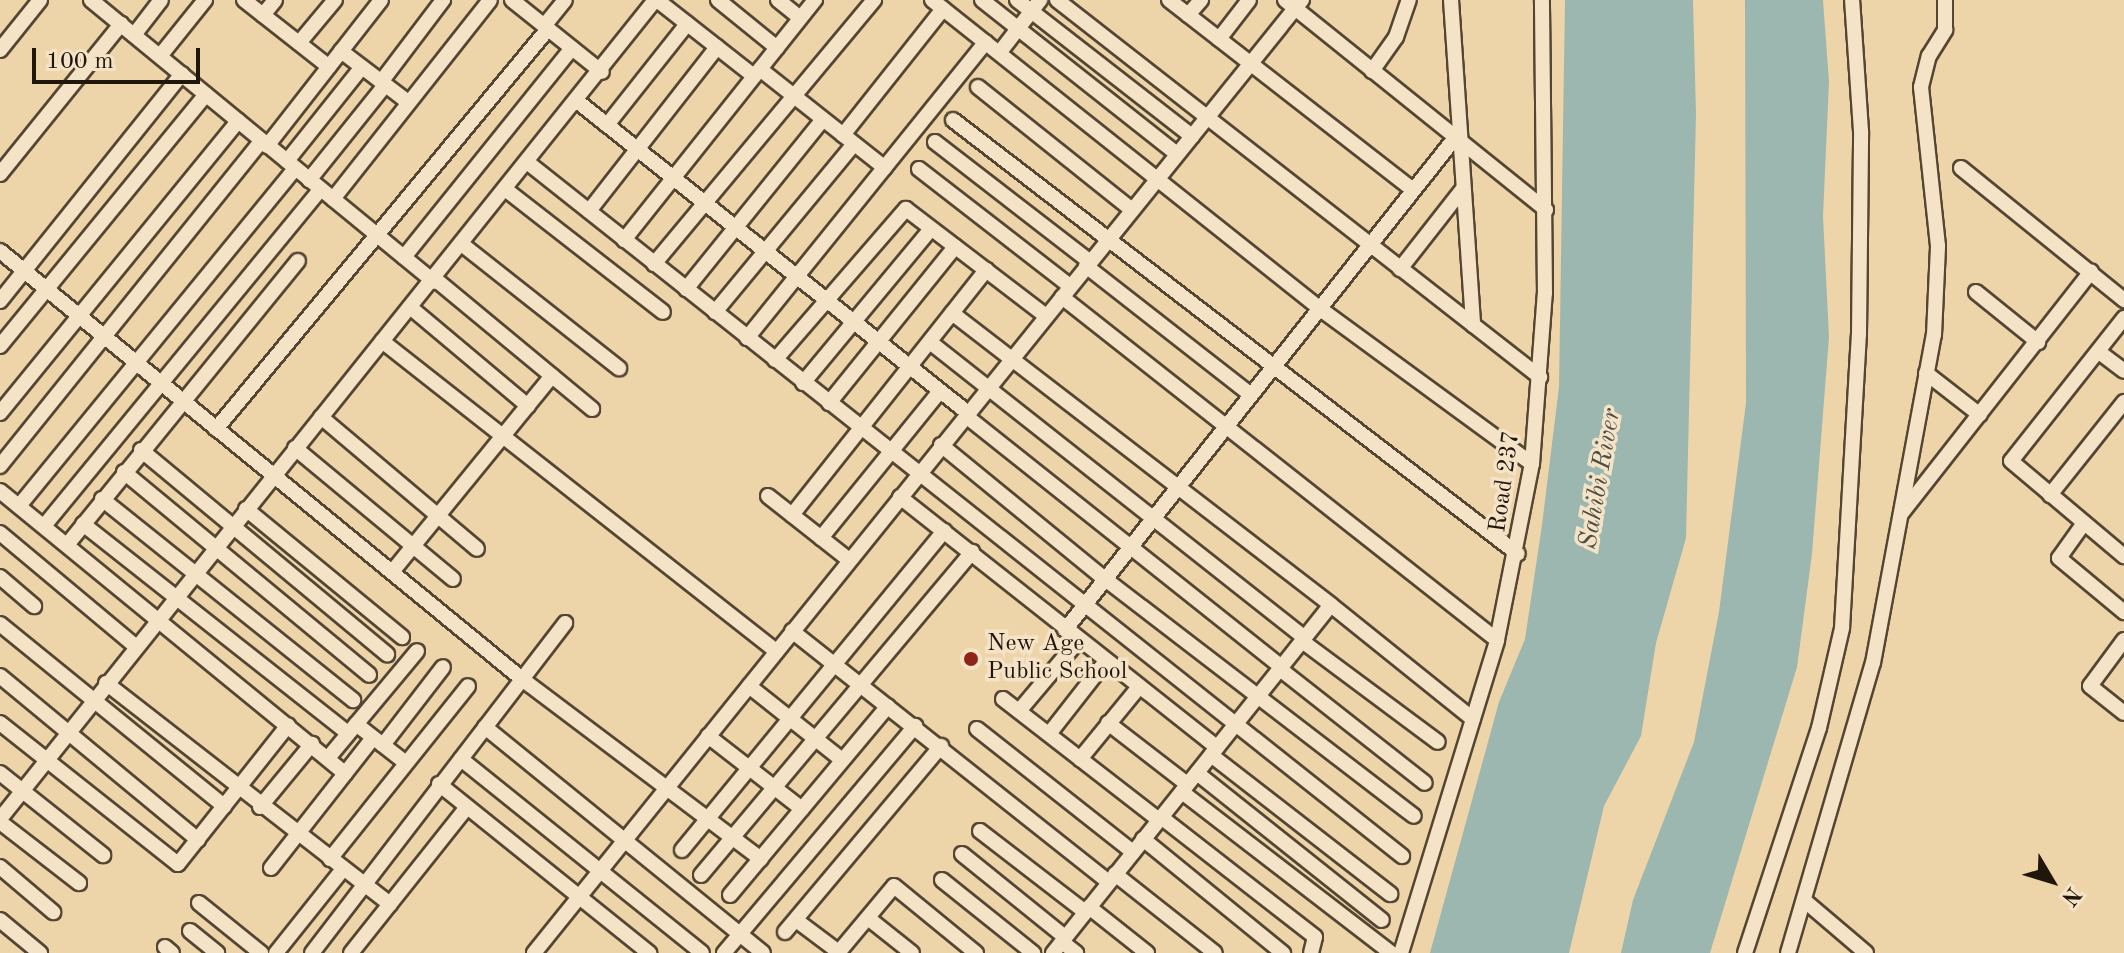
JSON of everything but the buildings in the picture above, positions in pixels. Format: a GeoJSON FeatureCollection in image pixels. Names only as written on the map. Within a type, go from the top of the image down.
{"type":"FeatureCollection","features":[{"type":"Feature","properties":{"kind":"street"},"geometry":{"type":"LineString","coordinates":[[0,50],[40,0]]}},
{"type":"Feature","properties":{"kind":"street"},"geometry":{"type":"LineString","coordinates":[[91,0],[592,409]]}},
{"type":"Feature","properties":{"kind":"street"},"geometry":{"type":"LineString","coordinates":[[134,35],[161,0]]}},
{"type":"Feature","properties":{"kind":"street"},"geometry":{"type":"LineString","coordinates":[[160,56],[205,0]]}},
{"type":"Feature","properties":{"kind":"street"},"geometry":{"type":"LineString","coordinates":[[244,0],[329,67]]}},
{"type":"Feature","properties":{"kind":"street"},"geometry":{"type":"LineString","coordinates":[[263,15],[275,0]]}},
{"type":"Feature","properties":{"kind":"street"},"geometry":{"type":"LineString","coordinates":[[299,43],[335,0]]}},
{"type":"Feature","properties":{"kind":"street"},"geometry":{"type":"LineString","coordinates":[[0,466],[381,0]]}},
{"type":"Feature","properties":{"kind":"street"},"geometry":{"type":"LineString","coordinates":[[321,189],[383,83],[443,0]]}},
{"type":"Feature","properties":{"kind":"street"},"geometry":{"type":"LineString","coordinates":[[44,526],[158,382],[321,189],[408,102],[490,0]]}},
{"type":"Feature","properties":{"kind":"street"},"geometry":{"type":"LineString","coordinates":[[512,0],[602,72]]}},
{"type":"Feature","properties":{"kind":"street"},"geometry":{"type":"LineString","coordinates":[[216,429],[565,0]]}},
{"type":"Feature","properties":{"kind":"street"},"geometry":{"type":"LineString","coordinates":[[79,883],[0,820],[135,646],[463,245],[656,0],[717,47],[794,96],[885,168]]}},
{"type":"Feature","properties":{"kind":"street"},"geometry":{"type":"LineString","coordinates":[[718,0],[777,48]]}},
{"type":"Feature","properties":{"kind":"street"},"geometry":{"type":"LineString","coordinates":[[778,0],[800,18]]}},
{"type":"Feature","properties":{"kind":"street"},"geometry":{"type":"LineString","coordinates":[[624,240],[815,0]]}},
{"type":"Feature","properties":{"kind":"street"},"geometry":{"type":"LineString","coordinates":[[654,264],[874,0]]}},
{"type":"Feature","properties":{"kind":"street"},"geometry":{"type":"LineString","coordinates":[[982,0],[1177,154]]}},
{"type":"Feature","properties":{"kind":"street"},"geometry":{"type":"LineString","coordinates":[[1017,0],[1036,6],[1192,136]]}},
{"type":"Feature","properties":{"kind":"street"},"geometry":{"type":"LineString","coordinates":[[1057,0],[1540,377]]}},
{"type":"Feature","properties":{"kind":"street"},"geometry":{"type":"LineString","coordinates":[[1169,0],[1413,190]]}},
{"type":"Feature","properties":{"kind":"street"},"geometry":{"type":"LineString","coordinates":[[1188,15],[1201,0]]}},
{"type":"Feature","properties":{"kind":"street"},"geometry":{"type":"LineString","coordinates":[[1219,39],[1249,0]]}},
{"type":"Feature","properties":{"kind":"street"},"geometry":{"type":"LineString","coordinates":[[1372,71],[1406,17],[1409,0]]}},
{"type":"Feature","properties":{"kind":"street"},"geometry":{"type":"LineString","coordinates":[[1451,0],[1457,140],[1473,325]]}},
{"type":"Feature","properties":{"kind":"street","name":"Road 237"},"geometry":{"type":"LineString","coordinates":[[1401,953],[1497,640],[1518,554],[1532,464],[1540,377],[1546,210],[1542,0]]}},
{"type":"Feature","properties":{"kind":"street"},"geometry":{"type":"LineString","coordinates":[[1745,953],[1819,728],[1842,628],[1859,334],[1861,131],[1852,0]]}},
{"type":"Feature","properties":{"kind":"street"},"geometry":{"type":"LineString","coordinates":[[1788,953],[1873,663],[1926,373],[1938,272],[1921,87],[1929,56],[1945,30],[1945,0]]}},
{"type":"Feature","properties":{"kind":"street"},"geometry":{"type":"LineString","coordinates":[[534,953],[1159,178],[1294,3],[1372,71],[1546,210]]}},
{"type":"Feature","properties":{"kind":"street"},"geometry":{"type":"LineString","coordinates":[[715,312],[765,252],[848,140],[937,4],[1319,308],[1532,464]]}},
{"type":"Feature","properties":{"kind":"street"},"geometry":{"type":"LineString","coordinates":[[1000,52],[1036,6]]}},
{"type":"Feature","properties":{"kind":"street"},"geometry":{"type":"LineString","coordinates":[[0,174],[121,24]]}},
{"type":"Feature","properties":{"kind":"street"},"geometry":{"type":"LineString","coordinates":[[607,125],[687,24]]}},
{"type":"Feature","properties":{"kind":"street"},"geometry":{"type":"LineString","coordinates":[[747,338],[986,42]]}},
{"type":"Feature","properties":{"kind":"street"},"geometry":{"type":"LineString","coordinates":[[589,211],[717,47]]}},
{"type":"Feature","properties":{"kind":"street"},"geometry":{"type":"LineString","coordinates":[[404,257],[572,48]]}},
{"type":"Feature","properties":{"kind":"street"},"geometry":{"type":"LineString","coordinates":[[341,51],[408,102]]}},
{"type":"Feature","properties":{"kind":"street"},"geometry":{"type":"LineString","coordinates":[[19,506],[291,165],[362,67]]}},
{"type":"Feature","properties":{"kind":"street"},"geometry":{"type":"LineString","coordinates":[[0,301],[182,74]]}},
{"type":"Feature","properties":{"kind":"street"},"geometry":{"type":"LineString","coordinates":[[978,87],[1132,210]]}},
{"type":"Feature","properties":{"kind":"street"},"geometry":{"type":"LineString","coordinates":[[0,346],[206,94]]}},
{"type":"Feature","properties":{"kind":"street"},"geometry":{"type":"LineString","coordinates":[[577,101],[1425,783]]}},
{"type":"Feature","properties":{"kind":"street"},"geometry":{"type":"LineString","coordinates":[[686,289],[823,119]]}},
{"type":"Feature","properties":{"kind":"street"},"geometry":{"type":"LineString","coordinates":[[953,120],[1518,554]]}},
{"type":"Feature","properties":{"kind":"street"},"geometry":{"type":"LineString","coordinates":[[0,413],[238,121]]}},
{"type":"Feature","properties":{"kind":"street"},"geometry":{"type":"LineString","coordinates":[[1065,630],[1369,244],[1457,140]]}},
{"type":"Feature","properties":{"kind":"street"},"geometry":{"type":"LineString","coordinates":[[935,142],[1251,395]]}},
{"type":"Feature","properties":{"kind":"street"},"geometry":{"type":"LineString","coordinates":[[527,162],[803,383],[1237,722],[1402,856]]}},
{"type":"Feature","properties":{"kind":"street"},"geometry":{"type":"LineString","coordinates":[[1961,168],[2124,300]]}},
{"type":"Feature","properties":{"kind":"street"},"geometry":{"type":"LineString","coordinates":[[919,169],[1226,427],[1497,640]]}},
{"type":"Feature","properties":{"kind":"street"},"geometry":{"type":"LineString","coordinates":[[505,189],[663,312]]}},
{"type":"Feature","properties":{"kind":"street"},"geometry":{"type":"LineString","coordinates":[[1400,269],[1462,190]]}},
{"type":"Feature","properties":{"kind":"street"},"geometry":{"type":"LineString","coordinates":[[775,360],[906,209],[1046,316]]}},
{"type":"Feature","properties":{"kind":"street"},"geometry":{"type":"LineString","coordinates":[[803,383],[931,229]]}},
{"type":"Feature","properties":{"kind":"street"},"geometry":{"type":"LineString","coordinates":[[463,245],[619,368]]}},
{"type":"Feature","properties":{"kind":"street"},"geometry":{"type":"LineString","coordinates":[[829,403],[955,247]]}},
{"type":"Feature","properties":{"kind":"street"},"geometry":{"type":"LineString","coordinates":[[0,251],[102,338],[522,679],[761,859]]}},
{"type":"Feature","properties":{"kind":"street"},"geometry":{"type":"LineString","coordinates":[[67,545],[180,400],[298,261]]}},
{"type":"Feature","properties":{"kind":"street"},"geometry":{"type":"LineString","coordinates":[[792,515],[986,270]]}},
{"type":"Feature","properties":{"kind":"street"},"geometry":{"type":"LineString","coordinates":[[1900,515],[2091,272]]}},
{"type":"Feature","properties":{"kind":"street"},"geometry":{"type":"LineString","coordinates":[[1976,292],[2038,342]]}},
{"type":"Feature","properties":{"kind":"street"},"geometry":{"type":"LineString","coordinates":[[410,307],[528,406]]}},
{"type":"Feature","properties":{"kind":"street"},"geometry":{"type":"LineString","coordinates":[[952,313],[1331,605],[1473,719]]}},
{"type":"Feature","properties":{"kind":"street"},"geometry":{"type":"LineString","coordinates":[[2124,318],[2011,457],[2012,466],[2124,556]]}},
{"type":"Feature","properties":{"kind":"street"},"geometry":{"type":"LineString","coordinates":[[382,341],[776,651]]}},
{"type":"Feature","properties":{"kind":"street"},"geometry":{"type":"LineString","coordinates":[[930,342],[1303,639],[1438,742]]}},
{"type":"Feature","properties":{"kind":"street"},"geometry":{"type":"LineString","coordinates":[[2099,352],[2124,371]]}},
{"type":"Feature","properties":{"kind":"street"},"geometry":{"type":"LineString","coordinates":[[1926,373],[1980,415]]}},
{"type":"Feature","properties":{"kind":"street"},"geometry":{"type":"LineString","coordinates":[[392,572],[552,376]]}},
{"type":"Feature","properties":{"kind":"street"},"geometry":{"type":"LineString","coordinates":[[821,538],[940,391]]}},
{"type":"Feature","properties":{"kind":"street"},"geometry":{"type":"LineString","coordinates":[[2050,495],[2124,402]]}},
{"type":"Feature","properties":{"kind":"street"},"geometry":{"type":"LineString","coordinates":[[321,417],[477,549]]}},
{"type":"Feature","properties":{"kind":"street"},"geometry":{"type":"LineString","coordinates":[[941,445],[1105,579],[1414,816]]}},
{"type":"Feature","properties":{"kind":"street"},"geometry":{"type":"LineString","coordinates":[[295,448],[453,579]]}},
{"type":"Feature","properties":{"kind":"street"},"geometry":{"type":"LineString","coordinates":[[141,450],[231,528],[387,654]]}},
{"type":"Feature","properties":{"kind":"street"},"geometry":{"type":"LineString","coordinates":[[124,472],[369,675]]}},
{"type":"Feature","properties":{"kind":"street"},"geometry":{"type":"LineString","coordinates":[[0,491],[345,773]]}},
{"type":"Feature","properties":{"kind":"street"},"geometry":{"type":"LineString","coordinates":[[768,496],[849,560]]}},
{"type":"Feature","properties":{"kind":"street"},"geometry":{"type":"LineString","coordinates":[[900,497],[1139,687],[1390,894]]}},
{"type":"Feature","properties":{"kind":"street"},"geometry":{"type":"LineString","coordinates":[[102,499],[353,700]]}},
{"type":"Feature","properties":{"kind":"street"},"geometry":{"type":"LineString","coordinates":[[246,509],[402,637]]}},
{"type":"Feature","properties":{"kind":"street"},"geometry":{"type":"LineString","coordinates":[[2084,523],[2059,558],[2124,612]]}},
{"type":"Feature","properties":{"kind":"street"},"geometry":{"type":"LineString","coordinates":[[83,524],[174,598],[352,728],[378,741],[406,763]]}},
{"type":"Feature","properties":{"kind":"street"},"geometry":{"type":"LineString","coordinates":[[682,850],[752,770],[944,531]]}},
{"type":"Feature","properties":{"kind":"street"},"geometry":{"type":"LineString","coordinates":[[0,533],[135,646]]}},
{"type":"Feature","properties":{"kind":"street"},"geometry":{"type":"LineString","coordinates":[[701,875],[972,552]]}},
{"type":"Feature","properties":{"kind":"street"},"geometry":{"type":"LineString","coordinates":[[0,577],[34,606]]}},
{"type":"Feature","properties":{"kind":"street"},"geometry":{"type":"LineString","coordinates":[[1060,944],[1331,605]]}},
{"type":"Feature","properties":{"kind":"street"},"geometry":{"type":"LineString","coordinates":[[312,953],[565,623]]}},
{"type":"Feature","properties":{"kind":"street"},"geometry":{"type":"LineString","coordinates":[[0,624],[224,806]]}},
{"type":"Feature","properties":{"kind":"street"},"geometry":{"type":"LineString","coordinates":[[792,631],[1112,878],[1215,953]]}},
{"type":"Feature","properties":{"kind":"street"},"geometry":{"type":"LineString","coordinates":[[2124,640],[2090,686],[2124,713]]}},
{"type":"Feature","properties":{"kind":"street"},"geometry":{"type":"LineString","coordinates":[[1019,711],[1078,641]]}},
{"type":"Feature","properties":{"kind":"street"},"geometry":{"type":"LineString","coordinates":[[328,758],[417,651]]}},
{"type":"Feature","properties":{"kind":"street"},"geometry":{"type":"LineString","coordinates":[[1049,734],[1106,661]]}},
{"type":"Feature","properties":{"kind":"street"},"geometry":{"type":"LineString","coordinates":[[271,868],[345,773],[378,741],[443,667]]}},
{"type":"Feature","properties":{"kind":"street"},"geometry":{"type":"LineString","coordinates":[[0,676],[198,840]]}},
{"type":"Feature","properties":{"kind":"street"},"geometry":{"type":"LineString","coordinates":[[106,683],[260,807],[390,904]]}},
{"type":"Feature","properties":{"kind":"street"},"geometry":{"type":"LineString","coordinates":[[330,859],[468,686]]}},
{"type":"Feature","properties":{"kind":"street"},"geometry":{"type":"LineString","coordinates":[[749,686],[842,760]]}},
{"type":"Feature","properties":{"kind":"street"},"geometry":{"type":"LineString","coordinates":[[1080,759],[1139,687]]}},
{"type":"Feature","properties":{"kind":"street"},"geometry":{"type":"LineString","coordinates":[[1003,699],[1315,937],[1311,953]]}},
{"type":"Feature","properties":{"kind":"street"},"geometry":{"type":"LineString","coordinates":[[730,895],[888,706]]}},
{"type":"Feature","properties":{"kind":"street"},"geometry":{"type":"LineString","coordinates":[[0,723],[178,864],[288,725]]}},
{"type":"Feature","properties":{"kind":"street"},"geometry":{"type":"LineString","coordinates":[[1108,723],[1382,920]]}},
{"type":"Feature","properties":{"kind":"street"},"geometry":{"type":"LineString","coordinates":[[724,953],[915,726]]}},
{"type":"Feature","properties":{"kind":"street"},"geometry":{"type":"LineString","coordinates":[[485,727],[763,953]]}},
{"type":"Feature","properties":{"kind":"street"},"geometry":{"type":"LineString","coordinates":[[977,729],[1133,852]]}},
{"type":"Feature","properties":{"kind":"street"},"geometry":{"type":"LineString","coordinates":[[708,736],[802,809]]}},
{"type":"Feature","properties":{"kind":"street"},"geometry":{"type":"LineString","coordinates":[[260,807],[312,744]]}},
{"type":"Feature","properties":{"kind":"street"},"geometry":{"type":"LineString","coordinates":[[785,932],[941,746]]}},
{"type":"Feature","properties":{"kind":"street"},"geometry":{"type":"LineString","coordinates":[[461,759],[702,953]]}},
{"type":"Feature","properties":{"kind":"street"},"geometry":{"type":"LineString","coordinates":[[0,773],[103,855]]}},
{"type":"Feature","properties":{"kind":"street"},"geometry":{"type":"LineString","coordinates":[[1189,783],[1391,953]]}},
{"type":"Feature","properties":{"kind":"street"},"geometry":{"type":"LineString","coordinates":[[439,784],[649,953]]}},
{"type":"Feature","properties":{"kind":"street"},"geometry":{"type":"LineString","coordinates":[[351,953],[467,807]]}},
{"type":"Feature","properties":{"kind":"street"},"geometry":{"type":"LineString","coordinates":[[980,831],[1147,953]]}},
{"type":"Feature","properties":{"kind":"street"},"geometry":{"type":"LineString","coordinates":[[1143,839],[1283,953]]}},
{"type":"Feature","properties":{"kind":"street"},"geometry":{"type":"LineString","coordinates":[[962,854],[1060,944],[1076,953]]}},
{"type":"Feature","properties":{"kind":"street"},"geometry":{"type":"LineString","coordinates":[[0,867],[53,912]]}},
{"type":"Feature","properties":{"kind":"street"},"geometry":{"type":"LineString","coordinates":[[280,952],[343,869]]}},
{"type":"Feature","properties":{"kind":"street"},"geometry":{"type":"LineString","coordinates":[[942,880],[1033,953]]}},
{"type":"Feature","properties":{"kind":"street"},"geometry":{"type":"LineString","coordinates":[[796,920],[839,953],[894,886],[976,953]]}},
{"type":"Feature","properties":{"kind":"street"},"geometry":{"type":"LineString","coordinates":[[1805,901],[1866,953]]}},
{"type":"Feature","properties":{"kind":"street"},"geometry":{"type":"LineString","coordinates":[[199,903],[261,953]]}},
{"type":"Feature","properties":{"kind":"street"},"geometry":{"type":"LineString","coordinates":[[868,918],[912,953]]}},
{"type":"Feature","properties":{"kind":"street"},"geometry":{"type":"LineString","coordinates":[[0,920],[40,953]]}},
{"type":"Feature","properties":{"kind":"street"},"geometry":{"type":"LineString","coordinates":[[190,931],[217,953]]}},
{"type":"Feature","properties":{"kind":"water","name":"Sahibi River"},"geometry":{"type":"Polygon","coordinates":[[[1565,0],[1693,0],[1696,114],[1686,538],[1656,643],[1641,736],[1604,806],[1569,953],[1430,953],[1499,702],[1525,639],[1542,525],[1559,387],[1565,0]]]}},
{"type":"Feature","properties":{"kind":"water"},"geometry":{"type":"Polygon","coordinates":[[[1745,0],[1823,0],[1829,82],[1823,216],[1829,337],[1812,554],[1797,667],[1710,953],[1621,953],[1633,900],[1694,742],[1719,612],[1746,403],[1745,0]]]}},
{"type":"Feature","properties":{"kind":"place","name":"New Age Public School"},"geometry":{"type":"Point","coordinates":[971,659]}}]}
